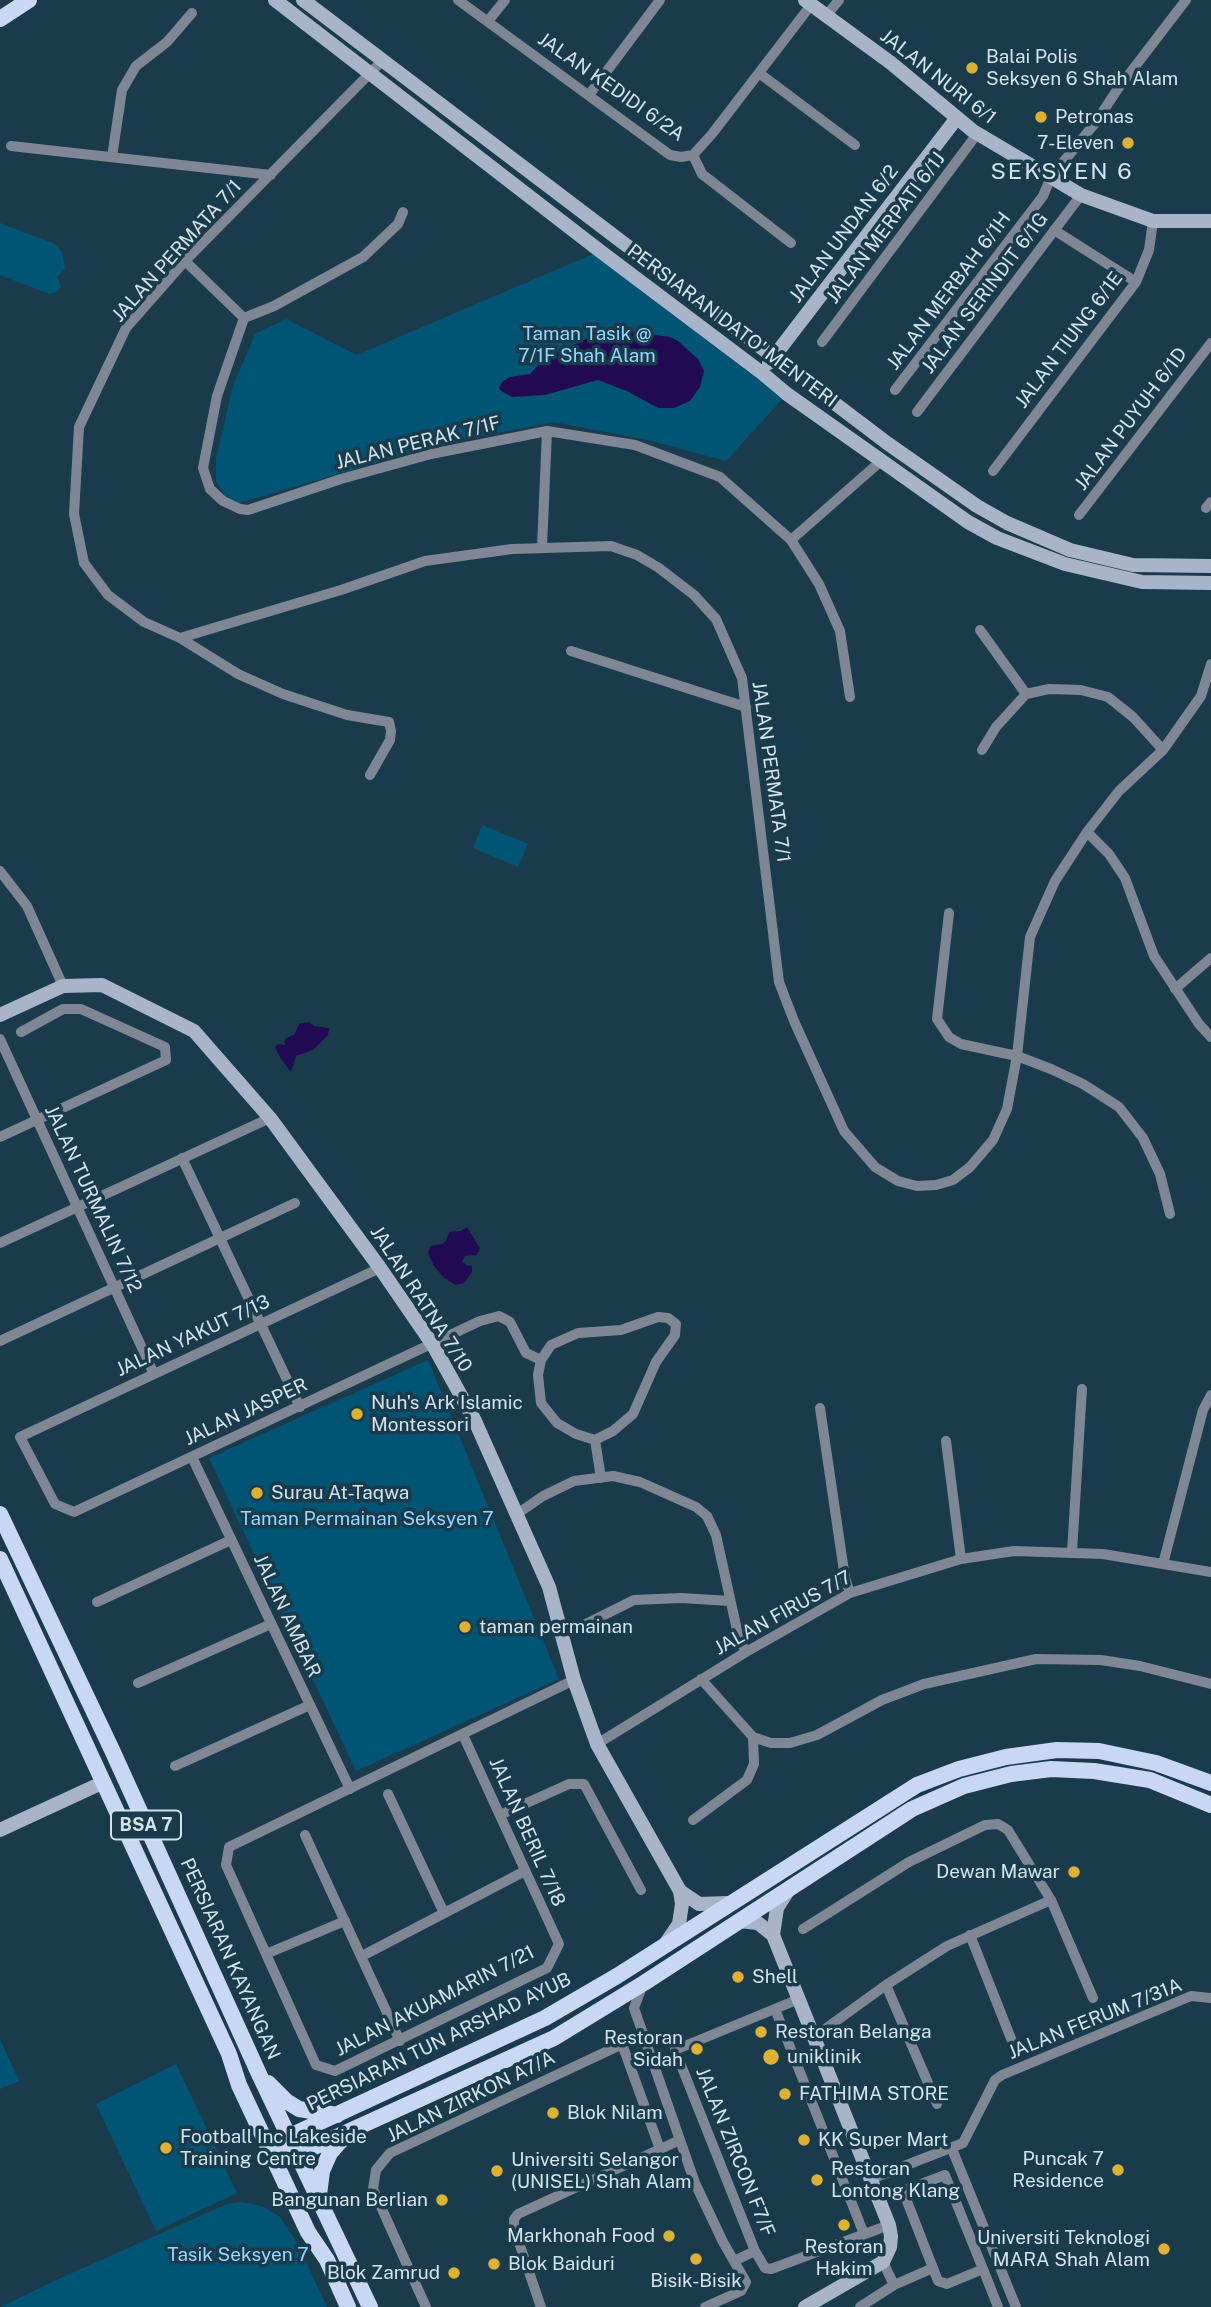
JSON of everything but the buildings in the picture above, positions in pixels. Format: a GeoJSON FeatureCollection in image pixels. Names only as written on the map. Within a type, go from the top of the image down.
{"type":"FeatureCollection","features":[{"type":"Feature","properties":{"kind":"main road"},"geometry":{"type":"LineString","coordinates":[[0,19],[29,0]]}},
{"type":"Feature","properties":{"kind":"main road","name":"PERSIARAN KAYANGAN"},"geometry":{"type":"LineString","coordinates":[[0,1514],[118,1762],[259,2074],[285,2143]]}},
{"type":"Feature","properties":{"kind":"main road","name":"PERSIARAN KAYANGAN"},"geometry":{"type":"LineString","coordinates":[[0,1559],[229,2054],[239,2085],[308,2232],[327,2260],[348,2307]]}},
{"type":"Feature","properties":{"kind":"main road","name":"PERSIARAN TUN ARSHAD AYUB"},"geometry":{"type":"LineString","coordinates":[[285,2143],[338,2115],[545,2018],[617,1976],[917,1785],[960,1769],[1006,1757],[1057,1750],[1099,1751],[1156,1763],[1211,1783]]}},
{"type":"Feature","properties":{"kind":"main road","name":"PERSIARAN TUN ARSHAD AYUB"},"geometry":{"type":"LineString","coordinates":[[299,2154],[554,2038],[644,1983],[912,1809],[964,1786],[1011,1774],[1051,1769],[1094,1771],[1150,1780],[1211,1805]]}},
{"type":"Feature","properties":{"kind":"main road"},"geometry":{"type":"LineString","coordinates":[[229,2054],[285,2143],[327,2260]]}},
{"type":"Feature","properties":{"kind":"main road"},"geometry":{"type":"LineString","coordinates":[[259,2074],[278,2094],[299,2109],[338,2115]]}},
{"type":"Feature","properties":{"kind":"main road"},"geometry":{"type":"LineString","coordinates":[[319,2195],[322,2171],[330,2153],[349,2131]]}},
{"type":"Feature","properties":{"kind":"main road"},"geometry":{"type":"LineString","coordinates":[[285,2143],[299,2154],[370,2307]]}},
{"type":"Feature","properties":{"kind":"street","name":"PERSIARAN DATO' MENTERI"},"geometry":{"type":"LineString","coordinates":[[275,0],[787,394],[968,522],[997,538],[1065,564],[1142,582],[1210,585]]}},
{"type":"Feature","properties":{"kind":"street","name":"PERSIARAN DATO' MENTERI"},"geometry":{"type":"LineString","coordinates":[[303,0],[887,443],[977,506],[1007,523],[1070,550],[1133,565],[1211,566]]}},
{"type":"Feature","properties":{"kind":"street","name":"JALAN KEDIDI 6/2A"},"geometry":{"type":"LineString","coordinates":[[458,0],[670,155],[681,157],[693,155],[712,134],[808,3]]}},
{"type":"Feature","properties":{"kind":"street"},"geometry":{"type":"LineString","coordinates":[[488,21],[505,0]]}},
{"type":"Feature","properties":{"kind":"street"},"geometry":{"type":"LineString","coordinates":[[589,95],[660,0]]}},
{"type":"Feature","properties":{"kind":"street"},"geometry":{"type":"LineString","coordinates":[[826,16],[839,0]]}},
{"type":"Feature","properties":{"kind":"street","name":"JALAN MERBAH 6/1H"},"geometry":{"type":"LineString","coordinates":[[895,390],[1043,196],[1051,177],[1096,122],[1186,0]]}},
{"type":"Feature","properties":{"kind":"street","name":"JALAN NURI 6/1"},"geometry":{"type":"LineString","coordinates":[[808,3],[891,63],[977,134],[1080,195],[1153,221],[1211,221]]}},
{"type":"Feature","properties":{"kind":"street"},"geometry":{"type":"LineString","coordinates":[[113,157],[122,89],[136,66],[167,42],[192,13]]}},
{"type":"Feature","properties":{"kind":"street","name":"JALAN PERMATA 7/1"},"geometry":{"type":"LineString","coordinates":[[383,60],[186,261],[126,328],[79,427],[75,514],[84,563],[108,595],[144,622],[180,638],[341,590],[425,561],[542,547],[611,546],[637,555],[659,568],[694,596],[716,619],[742,678],[779,982],[794,1021],[844,1131],[876,1167],[898,1181],[917,1186],[936,1185],[953,1180],[970,1167],[993,1140],[1007,1109],[1017,1056],[1030,937],[1055,881],[1119,790],[1163,750],[1201,696],[1211,664]]}},
{"type":"Feature","properties":{"kind":"street"},"geometry":{"type":"LineString","coordinates":[[759,73],[855,145]]}},
{"type":"Feature","properties":{"kind":"street","name":"JALAN UNDAN 6/2"},"geometry":{"type":"LineString","coordinates":[[762,373],[956,118]]}},
{"type":"Feature","properties":{"kind":"street","name":"JALAN MERPATI 6/1J"},"geometry":{"type":"LineString","coordinates":[[822,342],[977,134]]}},
{"type":"Feature","properties":{"kind":"street"},"geometry":{"type":"LineString","coordinates":[[10,146],[271,175]]}},
{"type":"Feature","properties":{"kind":"street"},"geometry":{"type":"LineString","coordinates":[[693,155],[702,174],[791,243]]}},
{"type":"Feature","properties":{"kind":"street","name":"JALAN SERINDIT 6/1G"},"geometry":{"type":"LineString","coordinates":[[917,412],[1080,195]]}},
{"type":"Feature","properties":{"kind":"street"},"geometry":{"type":"LineString","coordinates":[[186,261],[244,318],[274,306],[363,257],[397,224],[403,212]]}},
{"type":"Feature","properties":{"kind":"street","name":"JALAN TIUNG 6/1E"},"geometry":{"type":"LineString","coordinates":[[993,471],[1136,282],[1149,250],[1153,221]]}},
{"type":"Feature","properties":{"kind":"street"},"geometry":{"type":"LineString","coordinates":[[1054,230],[1136,282]]}},
{"type":"Feature","properties":{"kind":"street","name":"JALAN PERAK 7/1F"},"geometry":{"type":"LineString","coordinates":[[244,318],[217,396],[203,468],[210,489],[223,501],[248,510],[341,479],[431,454],[547,431],[635,445],[720,477],[791,540],[819,584],[840,631],[850,696]]}},
{"type":"Feature","properties":{"kind":"street","name":"JALAN PUYUH 6/1D"},"geometry":{"type":"LineString","coordinates":[[1079,515],[1211,343]]}},
{"type":"Feature","properties":{"kind":"street"},"geometry":{"type":"LineString","coordinates":[[542,547],[547,431]]}},
{"type":"Feature","properties":{"kind":"street"},"geometry":{"type":"LineString","coordinates":[[791,540],[881,461]]}},
{"type":"Feature","properties":{"kind":"street"},"geometry":{"type":"LineString","coordinates":[[980,630],[1026,694]]}},
{"type":"Feature","properties":{"kind":"street"},"geometry":{"type":"LineString","coordinates":[[180,638],[238,674],[283,694],[347,715],[389,722],[390,740],[370,775]]}},
{"type":"Feature","properties":{"kind":"street"},"geometry":{"type":"LineString","coordinates":[[571,651],[746,707]]}},
{"type":"Feature","properties":{"kind":"street"},"geometry":{"type":"LineString","coordinates":[[982,750],[996,727],[1026,694],[1049,689],[1081,690],[1108,697],[1133,717],[1163,750]]}},
{"type":"Feature","properties":{"kind":"street"},"geometry":{"type":"LineString","coordinates":[[1087,832],[1109,854],[1125,878],[1154,956],[1211,1037]]}},
{"type":"Feature","properties":{"kind":"street"},"geometry":{"type":"LineString","coordinates":[[0,871],[27,906],[63,986]]}},
{"type":"Feature","properties":{"kind":"street"},"geometry":{"type":"LineString","coordinates":[[949,913],[937,1019],[949,1037],[961,1044],[1017,1056],[1083,1084],[1119,1107],[1143,1138],[1160,1174],[1170,1214]]}},
{"type":"Feature","properties":{"kind":"street"},"geometry":{"type":"LineString","coordinates":[[1175,989],[1211,958]]}},
{"type":"Feature","properties":{"kind":"street","name":"JALAN RATNA 7/10"},"geometry":{"type":"LineString","coordinates":[[0,1015],[63,986],[102,985],[194,1031],[270,1118],[433,1345],[475,1421],[549,1587],[574,1681],[597,1744],[680,1891]]}},
{"type":"Feature","properties":{"kind":"street"},"geometry":{"type":"LineString","coordinates":[[0,1138],[166,1060],[165,1047],[81,1009],[63,1009],[21,1032]]}},
{"type":"Feature","properties":{"kind":"street","name":"JALAN TURMALIN 7/12"},"geometry":{"type":"LineString","coordinates":[[0,1039],[154,1374]]}},
{"type":"Feature","properties":{"kind":"street"},"geometry":{"type":"LineString","coordinates":[[0,1243],[77,1205],[270,1118]]}},
{"type":"Feature","properties":{"kind":"street"},"geometry":{"type":"LineString","coordinates":[[182,1157],[300,1407]]}},
{"type":"Feature","properties":{"kind":"street"},"geometry":{"type":"LineString","coordinates":[[0,1341],[295,1203]]}},
{"type":"Feature","properties":{"kind":"street","name":"JALAN YAKUT 7/13"},"geometry":{"type":"LineString","coordinates":[[74,1512],[55,1504],[20,1437],[380,1268]]}},
{"type":"Feature","properties":{"kind":"street","name":"JALAN JASPER"},"geometry":{"type":"LineString","coordinates":[[74,1512],[480,1321],[499,1316],[510,1322],[526,1353],[541,1360]]}},
{"type":"Feature","properties":{"kind":"street"},"geometry":{"type":"LineString","coordinates":[[658,1317],[668,1318],[676,1324],[675,1335],[656,1362],[633,1414],[613,1431],[595,1440],[576,1434],[557,1423],[541,1403],[538,1375],[541,1360],[551,1345],[578,1333],[621,1330],[658,1317]]}},
{"type":"Feature","properties":{"kind":"street"},"geometry":{"type":"LineString","coordinates":[[1072,1552],[1082,1389]]}},
{"type":"Feature","properties":{"kind":"street"},"geometry":{"type":"LineString","coordinates":[[1163,1564],[1200,1420],[1211,1395]]}},
{"type":"Feature","properties":{"kind":"street"},"geometry":{"type":"LineString","coordinates":[[820,1408],[845,1578],[850,1593]]}},
{"type":"Feature","properties":{"kind":"street"},"geometry":{"type":"LineString","coordinates":[[595,1440],[601,1478]]}},
{"type":"Feature","properties":{"kind":"street"},"geometry":{"type":"LineString","coordinates":[[946,1441],[961,1559]]}},
{"type":"Feature","properties":{"kind":"street","name":"JALAN AMBAR"},"geometry":{"type":"LineString","coordinates":[[192,1457],[350,1789]]}},
{"type":"Feature","properties":{"kind":"street"},"geometry":{"type":"LineString","coordinates":[[517,1514],[542,1496],[574,1481],[613,1476],[640,1482],[696,1507],[707,1516],[716,1535],[739,1639],[746,1652]]}},
{"type":"Feature","properties":{"kind":"street"},"geometry":{"type":"LineString","coordinates":[[97,1602],[231,1540]]}},
{"type":"Feature","properties":{"kind":"street","name":"JALAN FIRUS 7/7"},"geometry":{"type":"LineString","coordinates":[[597,1744],[746,1652],[850,1593],[961,1559],[1014,1551],[1072,1552],[1103,1554],[1211,1572]]}},
{"type":"Feature","properties":{"kind":"street"},"geometry":{"type":"LineString","coordinates":[[580,1627],[634,1600],[681,1598],[730,1601]]}},
{"type":"Feature","properties":{"kind":"street"},"geometry":{"type":"LineString","coordinates":[[138,1683],[271,1624]]}},
{"type":"Feature","properties":{"kind":"street"},"geometry":{"type":"LineString","coordinates":[[701,1679],[753,1737],[771,1743],[790,1743],[817,1735],[883,1700],[924,1684],[1037,1659],[1101,1660],[1140,1666],[1211,1684]]}},
{"type":"Feature","properties":{"kind":"street"},"geometry":{"type":"LineString","coordinates":[[345,1921],[266,1954],[226,1865],[229,1847],[574,1681]]}},
{"type":"Feature","properties":{"kind":"street"},"geometry":{"type":"LineString","coordinates":[[175,1766],[310,1705]]}},
{"type":"Feature","properties":{"kind":"street","name":"JALAN BERIL 7/18"},"geometry":{"type":"LineString","coordinates":[[463,1735],[559,1944]]}},
{"type":"Feature","properties":{"kind":"street"},"geometry":{"type":"LineString","coordinates":[[693,1821],[747,1780],[754,1764],[753,1737]]}},
{"type":"Feature","properties":{"kind":"street"},"geometry":{"type":"LineString","coordinates":[[0,1830],[104,1782]]}},
{"type":"Feature","properties":{"kind":"street"},"geometry":{"type":"LineString","coordinates":[[500,1815],[569,1784],[584,1784],[641,1889]]}},
{"type":"Feature","properties":{"kind":"street"},"geometry":{"type":"LineString","coordinates":[[388,1794],[443,1913]]}},
{"type":"Feature","properties":{"kind":"street"},"geometry":{"type":"LineString","coordinates":[[803,1929],[909,1862],[985,1825],[998,1824],[1009,1830],[1051,1900],[1093,1998]]}},
{"type":"Feature","properties":{"kind":"street"},"geometry":{"type":"LineString","coordinates":[[305,1835],[400,2041]]}},
{"type":"Feature","properties":{"kind":"street"},"geometry":{"type":"LineString","coordinates":[[362,1956],[525,1871]]}},
{"type":"Feature","properties":{"kind":"street"},"geometry":{"type":"LineString","coordinates":[[773,1935],[777,1908],[793,1885]]}},
{"type":"Feature","properties":{"kind":"street"},"geometry":{"type":"LineString","coordinates":[[680,1891],[699,1904],[729,1903]]}},
{"type":"Feature","properties":{"kind":"street"},"geometry":{"type":"LineString","coordinates":[[666,1943],[679,1924],[682,1904],[680,1891]]}},
{"type":"Feature","properties":{"kind":"street"},"geometry":{"type":"LineString","coordinates":[[814,2037],[886,1985],[947,1946],[1051,1900]]}},
{"type":"Feature","properties":{"kind":"street"},"geometry":{"type":"LineString","coordinates":[[738,1921],[758,1923],[773,1935],[889,2225],[890,2247],[883,2262],[805,2307]]}},
{"type":"Feature","properties":{"kind":"street"},"geometry":{"type":"LineString","coordinates":[[970,1936],[1012,2041]]}},
{"type":"Feature","properties":{"kind":"street","name":"JALAN AKUAMARIN 7/21"},"geometry":{"type":"LineString","coordinates":[[266,1954],[316,2065],[335,2071],[547,1968],[559,1944]]}},
{"type":"Feature","properties":{"kind":"street"},"geometry":{"type":"LineString","coordinates":[[644,1983],[635,2008],[680,2140],[709,2216],[745,2278],[741,2291],[705,2307]]}},
{"type":"Feature","properties":{"kind":"street"},"geometry":{"type":"LineString","coordinates":[[886,1985],[937,2104]]}},
{"type":"Feature","properties":{"kind":"street","name":"JALAN FERUM 7/31A"},"geometry":{"type":"LineString","coordinates":[[952,2149],[963,2143],[995,2080],[1002,2075],[1191,1996],[1211,1998]]}},
{"type":"Feature","properties":{"kind":"street","name":"JALAN ZIRCON F7/F"},"geometry":{"type":"LineString","coordinates":[[799,1999],[675,2050],[755,2251],[765,2268],[771,2269],[889,2225]]}},
{"type":"Feature","properties":{"kind":"street"},"geometry":{"type":"LineString","coordinates":[[613,2002],[635,2008]]}},
{"type":"Feature","properties":{"kind":"street"},"geometry":{"type":"LineString","coordinates":[[775,2009],[864,2234]]}},
{"type":"Feature","properties":{"kind":"street","name":"JALAN ZIRKON A7/A"},"geometry":{"type":"LineString","coordinates":[[426,2307],[373,2189],[376,2170],[390,2153],[644,2034]]}},
{"type":"Feature","properties":{"kind":"street"},"geometry":{"type":"LineString","coordinates":[[622,2044],[660,2149]]}},
{"type":"Feature","properties":{"kind":"street"},"geometry":{"type":"LineString","coordinates":[[541,2307],[514,2228],[514,2219],[518,2214],[680,2140]]}},
{"type":"Feature","properties":{"kind":"street"},"geometry":{"type":"LineString","coordinates":[[871,2179],[952,2149],[1016,2307]]}},
{"type":"Feature","properties":{"kind":"street"},"geometry":{"type":"LineString","coordinates":[[983,2269],[947,2284],[938,2280],[903,2192],[945,2175],[983,2269],[998,2307]]}},
{"type":"Feature","properties":{"kind":"street"},"geometry":{"type":"LineString","coordinates":[[734,2261],[755,2251]]}},
{"type":"Feature","properties":{"kind":"street"},"geometry":{"type":"LineString","coordinates":[[883,2262],[894,2285]]}},
{"type":"Feature","properties":{"kind":"street"},"geometry":{"type":"LineString","coordinates":[[860,2307],[894,2285],[933,2268]]}},
{"type":"Feature","properties":{"kind":"green space"},"geometry":{"type":"Polygon","coordinates":[[[0,223],[55,244],[62,252],[65,268],[57,277],[61,287],[56,292],[50,294],[0,275],[0,223]]]}},
{"type":"Feature","properties":{"kind":"green space","name":"Taman Tasik @ 7/1F Shah Alam"},"geometry":{"type":"Polygon","coordinates":[[[600,251],[787,394],[726,461],[652,441],[554,422],[440,444],[239,503],[225,495],[216,481],[216,459],[233,386],[255,334],[286,319],[357,355],[600,251]]]}},
{"type":"Feature","properties":{"kind":"green space"},"geometry":{"type":"Polygon","coordinates":[[[482,825],[528,844],[518,867],[473,848],[482,825]]]}},
{"type":"Feature","properties":{"kind":"green space","name":"Taman Permainan Seksyen 7"},"geometry":{"type":"Polygon","coordinates":[[[428,1360],[559,1679],[356,1771],[209,1458],[428,1360]]]}},
{"type":"Feature","properties":{"kind":"green space"},"geometry":{"type":"Polygon","coordinates":[[[0,2039],[19,2081],[0,2089],[0,2039]]]}},
{"type":"Feature","properties":{"kind":"green space","name":"Football Inc Lakeside Training Centre"},"geometry":{"type":"Polygon","coordinates":[[[176,2064],[237,2193],[156,2231],[96,2104],[176,2064]]]}},
{"type":"Feature","properties":{"kind":"green space","name":"Tasik Seksyen 7"},"geometry":{"type":"Polygon","coordinates":[[[242,2202],[262,2206],[280,2217],[296,2241],[327,2307],[1,2307],[227,2204],[242,2202]]]}},
{"type":"Feature","properties":{"kind":"shaded area"},"geometry":{"type":"Polygon","coordinates":[[[614,331],[622,334],[636,332],[670,337],[698,359],[704,371],[700,387],[690,401],[674,408],[658,408],[627,391],[598,380],[545,395],[512,397],[499,388],[502,382],[510,377],[530,374],[545,358],[601,332],[614,331]]]}},
{"type":"Feature","properties":{"kind":"shaded area"},"geometry":{"type":"Polygon","coordinates":[[[309,1022],[314,1026],[329,1028],[328,1035],[313,1050],[296,1056],[291,1072],[275,1047],[278,1044],[286,1045],[286,1038],[294,1035],[299,1024],[309,1022]]]}},
{"type":"Feature","properties":{"kind":"shaded area"},"geometry":{"type":"Polygon","coordinates":[[[467,1227],[480,1248],[477,1255],[465,1256],[462,1261],[472,1266],[472,1272],[464,1283],[456,1285],[444,1278],[428,1253],[430,1246],[446,1241],[449,1232],[461,1231],[467,1227]]]}},
{"type":"Feature","properties":{"kind":"place","name":"Balai Polis Seksyen 6 Shah Alam"},"geometry":{"type":"Point","coordinates":[972,68]}},
{"type":"Feature","properties":{"kind":"place","name":"Petronas"},"geometry":{"type":"Point","coordinates":[1041,117]}},
{"type":"Feature","properties":{"kind":"place","name":"7-Eleven"},"geometry":{"type":"Point","coordinates":[1128,143]}},
{"type":"Feature","properties":{"kind":"place","name":"Nuh's Ark Islamic Montessori"},"geometry":{"type":"Point","coordinates":[357,1414]}},
{"type":"Feature","properties":{"kind":"place","name":"Surau At-Taqwa"},"geometry":{"type":"Point","coordinates":[257,1493]}},
{"type":"Feature","properties":{"kind":"place","name":"taman permainan"},"geometry":{"type":"Point","coordinates":[465,1627]}},
{"type":"Feature","properties":{"kind":"place","name":"Dewan Mawar"},"geometry":{"type":"Point","coordinates":[1074,1872]}},
{"type":"Feature","properties":{"kind":"place","name":"Shell"},"geometry":{"type":"Point","coordinates":[738,1977]}},
{"type":"Feature","properties":{"kind":"place","name":"Restoran Belanga"},"geometry":{"type":"Point","coordinates":[761,2032]}},
{"type":"Feature","properties":{"kind":"place","name":"Restoran Sidah"},"geometry":{"type":"Point","coordinates":[697,2049]}},
{"type":"Feature","properties":{"kind":"place","name":"uniklinik"},"geometry":{"type":"Point","coordinates":[771,2057]}},
{"type":"Feature","properties":{"kind":"place","name":"FATHIMA STORE"},"geometry":{"type":"Point","coordinates":[785,2094]}},
{"type":"Feature","properties":{"kind":"place","name":"Blok Nilam"},"geometry":{"type":"Point","coordinates":[553,2113]}},
{"type":"Feature","properties":{"kind":"place","name":"KK Super Mart"},"geometry":{"type":"Point","coordinates":[804,2140]}},
{"type":"Feature","properties":{"kind":"place","name":"Football Inc Lakeside Training Centre"},"geometry":{"type":"Point","coordinates":[166,2148]}},
{"type":"Feature","properties":{"kind":"place","name":"Puncak 7 Residence"},"geometry":{"type":"Point","coordinates":[1118,2170]}},
{"type":"Feature","properties":{"kind":"place","name":"Universiti Selangor (UNISEL) Shah Alam"},"geometry":{"type":"Point","coordinates":[497,2171]}},
{"type":"Feature","properties":{"kind":"place","name":"Restoran Lontong Klang"},"geometry":{"type":"Point","coordinates":[817,2180]}},
{"type":"Feature","properties":{"kind":"place","name":"Bangunan Berlian"},"geometry":{"type":"Point","coordinates":[442,2200]}},
{"type":"Feature","properties":{"kind":"place","name":"Restoran Hakim"},"geometry":{"type":"Point","coordinates":[844,2225]}},
{"type":"Feature","properties":{"kind":"place","name":"Markhonah Food"},"geometry":{"type":"Point","coordinates":[669,2236]}},
{"type":"Feature","properties":{"kind":"place","name":"Universiti Teknologi MARA Shah Alam"},"geometry":{"type":"Point","coordinates":[1164,2249]}},
{"type":"Feature","properties":{"kind":"place","name":"Bisik-Bisik"},"geometry":{"type":"Point","coordinates":[696,2259]}},
{"type":"Feature","properties":{"kind":"place","name":"Blok Baiduri"},"geometry":{"type":"Point","coordinates":[494,2264]}},
{"type":"Feature","properties":{"kind":"place","name":"Blok Zamrud"},"geometry":{"type":"Point","coordinates":[454,2273]}},
{"type":"Feature","properties":{"kind":"district","name":"SEKSYEN 6"},"geometry":{"type":"Point","coordinates":[1062,172]}}]}
